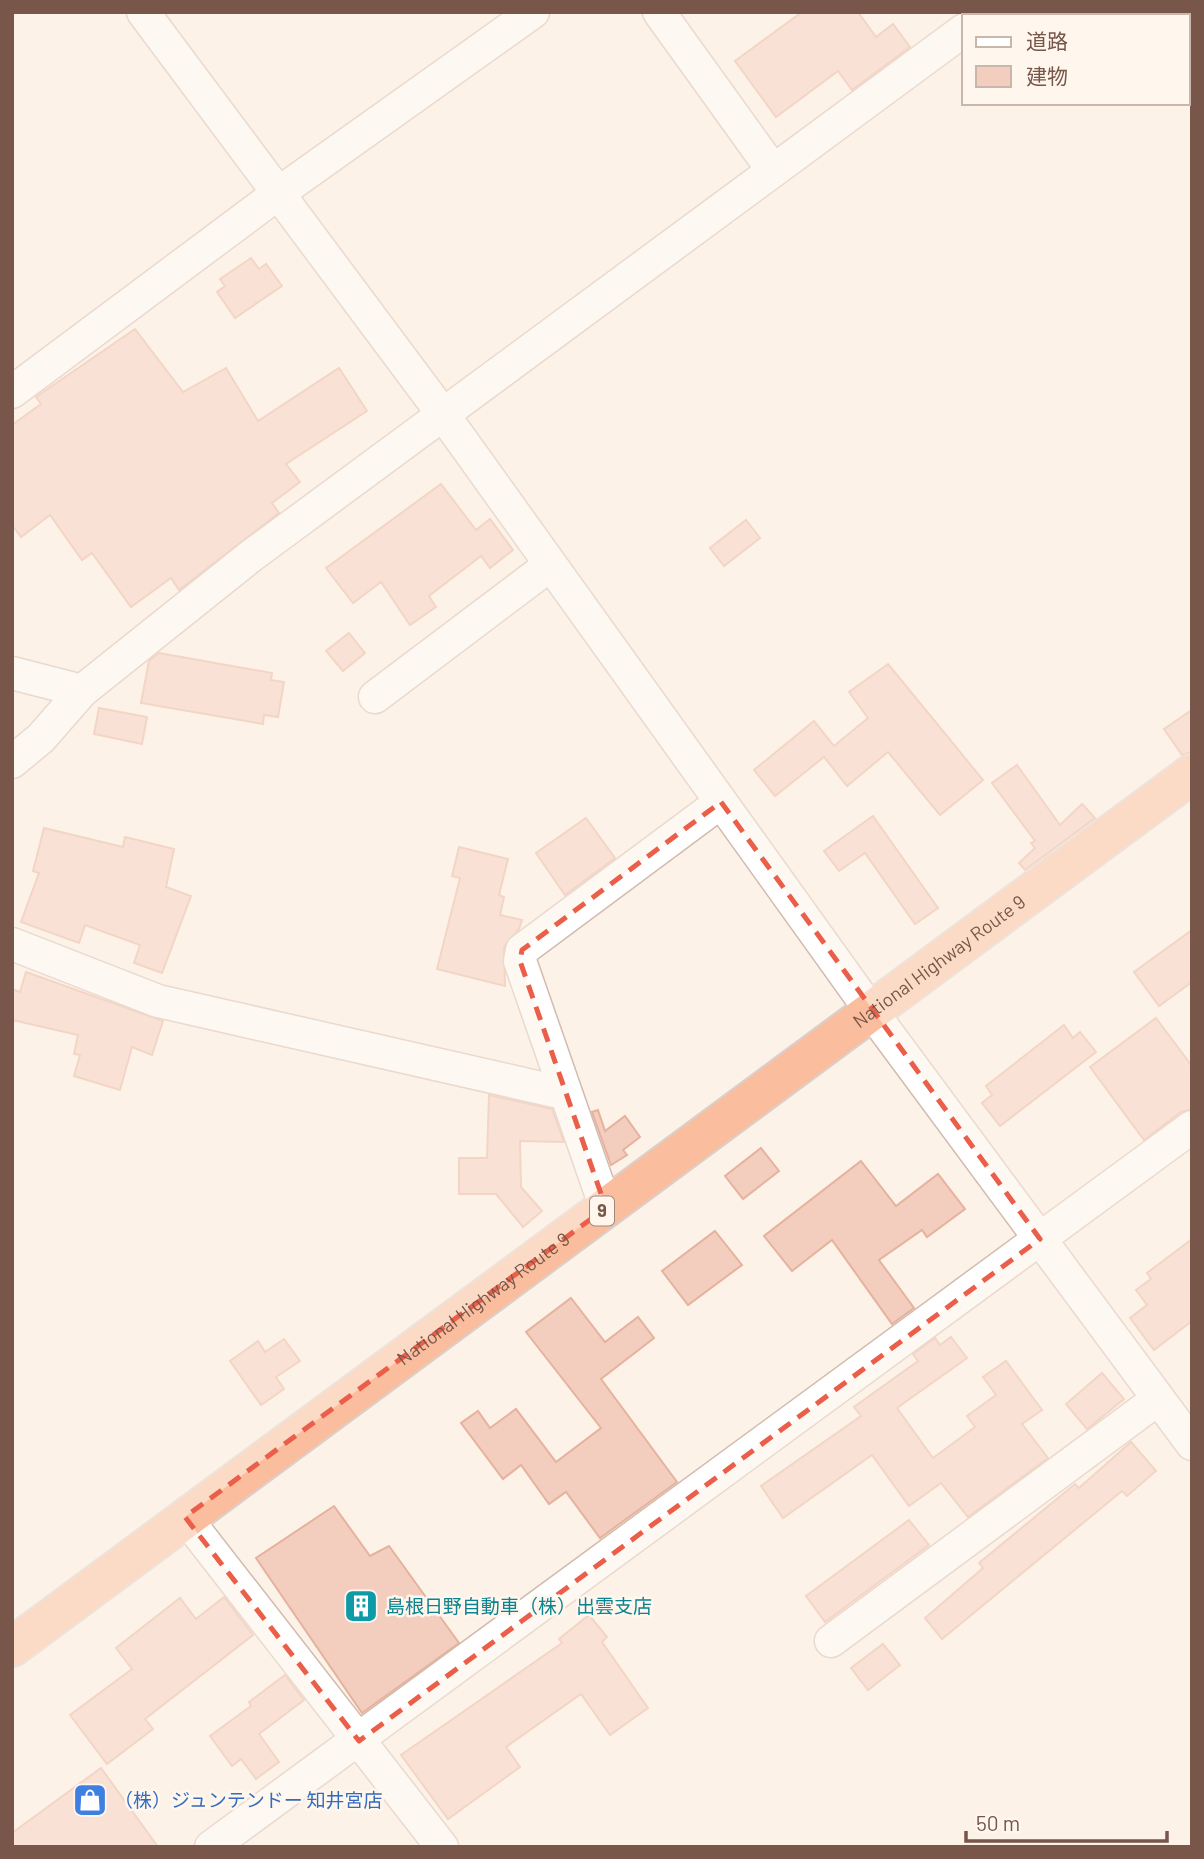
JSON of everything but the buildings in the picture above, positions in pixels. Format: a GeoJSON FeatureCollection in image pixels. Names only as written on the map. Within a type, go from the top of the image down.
{"type":"FeatureCollection","features":[{"type":"Feature","properties":{"kind":"highway","name":"National Highway Route 9"},"geometry":{"type":"LineString","coordinates":[[12,1647],[1192,774]]}},
{"type":"Feature","properties":{"kind":"street"},"geometry":{"type":"LineString","coordinates":[[143,12],[276,195],[442,413],[871,1011],[1192,1444]]}},
{"type":"Feature","properties":{"kind":"street"},"geometry":{"type":"LineString","coordinates":[[12,392],[276,195],[533,12]]}},
{"type":"Feature","properties":{"kind":"street"},"geometry":{"type":"LineString","coordinates":[[659,12],[772,169]]}},
{"type":"Feature","properties":{"kind":"street"},"geometry":{"type":"LineString","coordinates":[[12,762],[41,738],[82,691],[251,556],[772,169],[962,31]]}},
{"type":"Feature","properties":{"kind":"street"},"geometry":{"type":"LineString","coordinates":[[375,697],[550,565]]}},
{"type":"Feature","properties":{"kind":"street"},"geometry":{"type":"LineString","coordinates":[[12,673],[82,691]]}},
{"type":"Feature","properties":{"kind":"street"},"geometry":{"type":"LineString","coordinates":[[606,1208],[563,1093],[520,961],[522,950],[721,802]]}},
{"type":"Feature","properties":{"kind":"street"},"geometry":{"type":"LineString","coordinates":[[12,944],[158,1001],[563,1093]]}},
{"type":"Feature","properties":{"kind":"street"},"geometry":{"type":"LineString","coordinates":[[211,1847],[359,1741],[1192,1127]]}},
{"type":"Feature","properties":{"kind":"street"},"geometry":{"type":"LineString","coordinates":[[831,1642],[1158,1399]]}},
{"type":"Feature","properties":{"kind":"street"},"geometry":{"type":"LineString","coordinates":[[185,1517],[442,1847]]}},
{"type":"Feature","properties":{"kind":"highlighted area"},"geometry":{"type":"Polygon","coordinates":[[[721,802],[1040,1239],[359,1741],[185,1517],[606,1208],[520,961],[522,950],[721,802]]]}},
{"type":"Feature","properties":{"kind":"place","name":"島根日野自動車（株）出雲支店"},"geometry":{"type":"Point","coordinates":[361,1606]}},
{"type":"Feature","properties":{"kind":"place","name":"（株）ジュンテンドー 知井宮店"},"geometry":{"type":"Point","coordinates":[90,1800]}}]}
